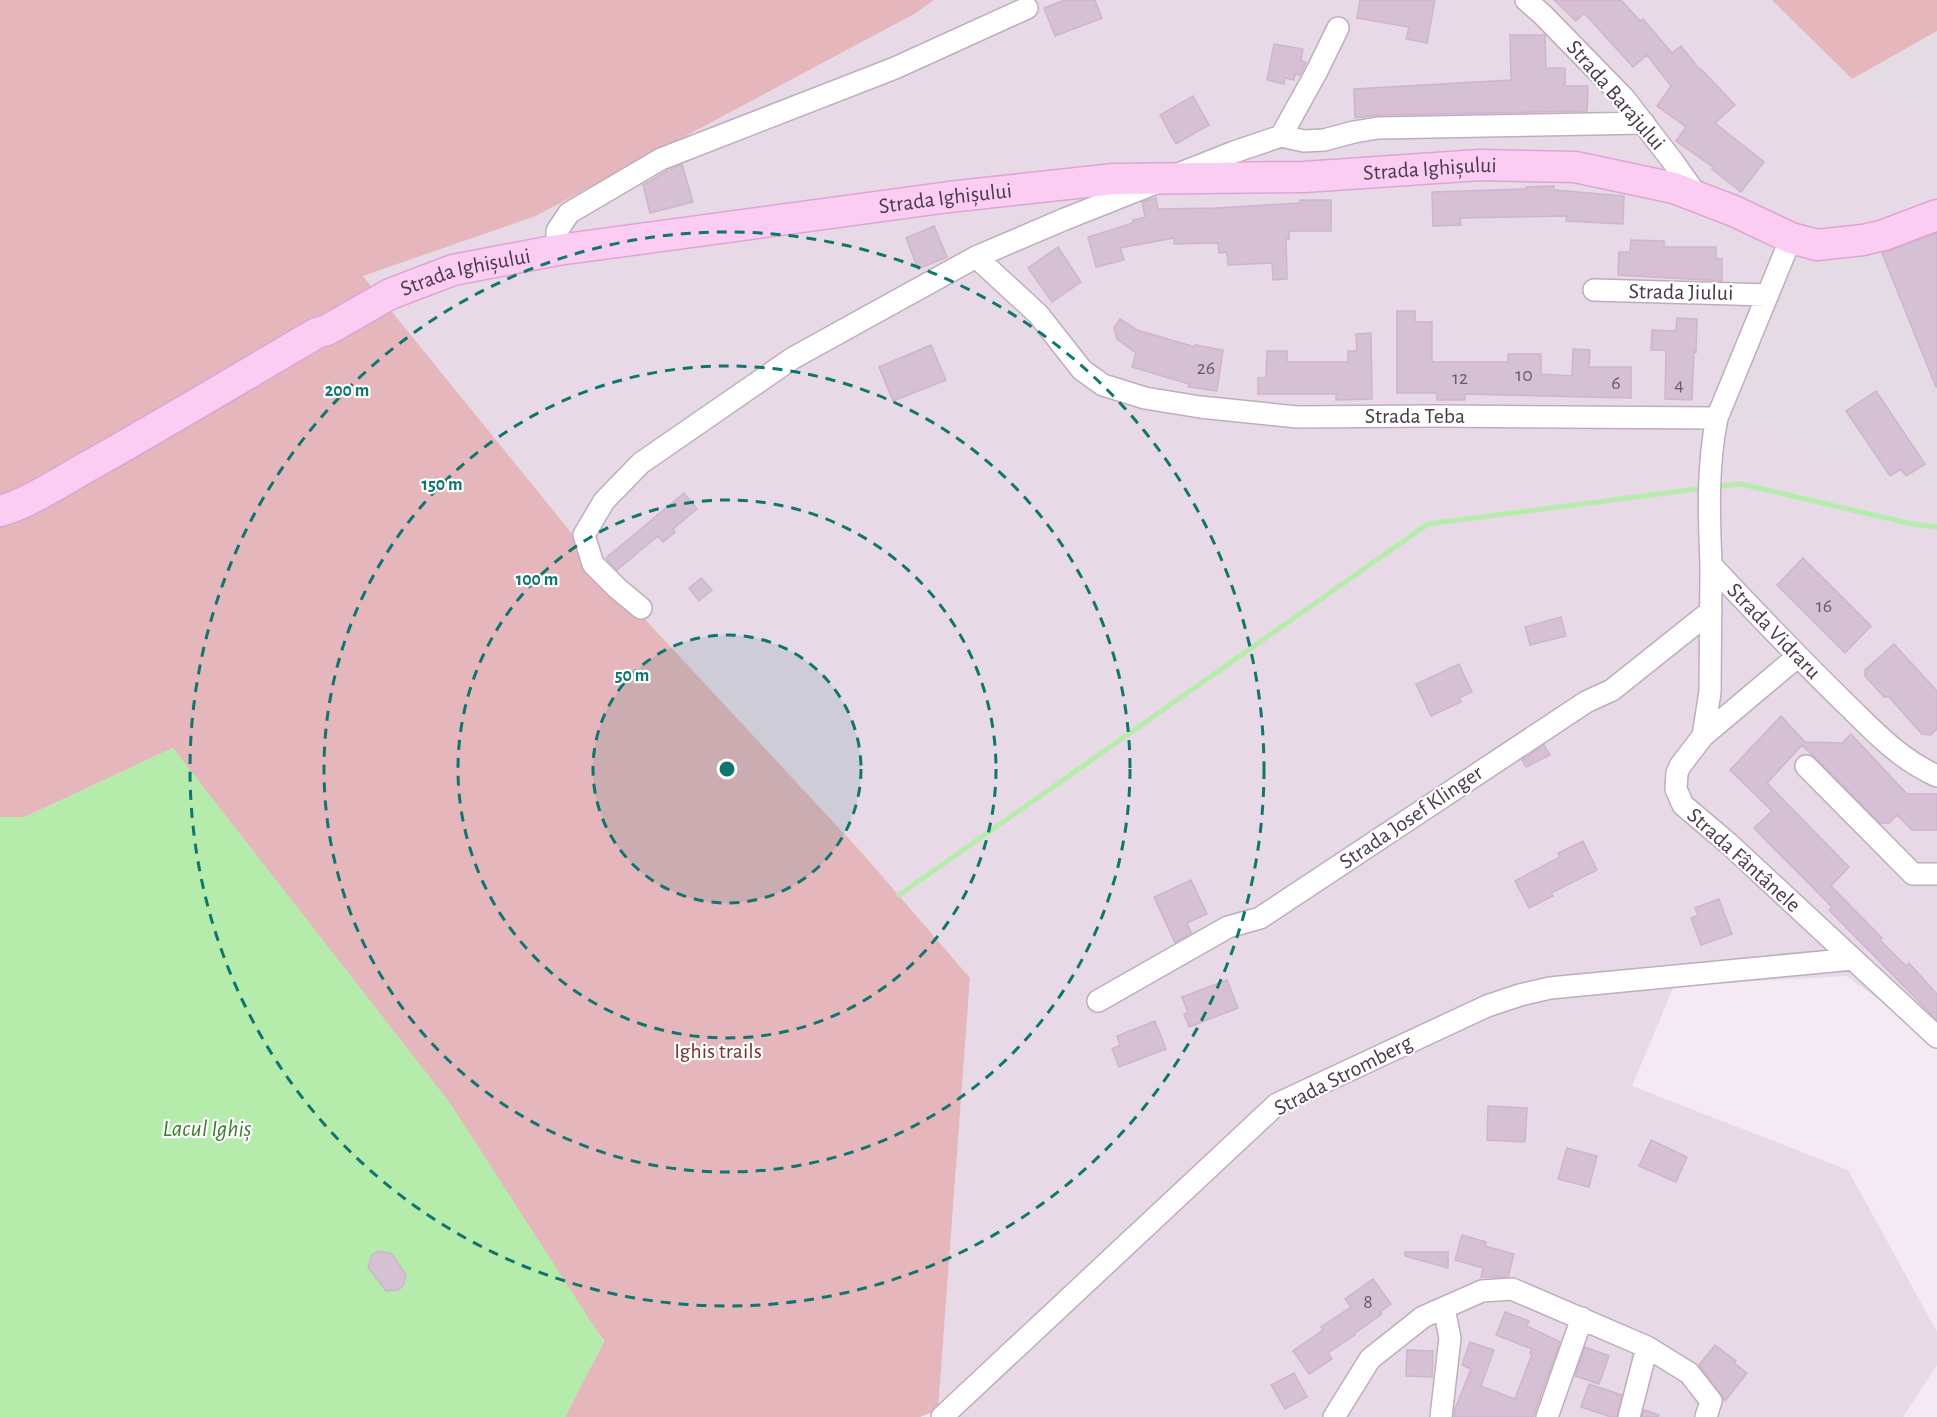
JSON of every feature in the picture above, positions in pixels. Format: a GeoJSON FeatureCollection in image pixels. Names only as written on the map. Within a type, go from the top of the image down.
{"type":"FeatureCollection","features":[{"type":"Feature","properties":{"kind":"street","name":"Strada Barajului"},"geometry":{"type":"LineString","coordinates":[[1526,0],[1544,15],[1616,90],[1644,123],[1698,197]]}},
{"type":"Feature","properties":{"kind":"street"},"geometry":{"type":"LineString","coordinates":[[558,250],[557,231],[569,213],[661,159],[895,68],[1027,8]]}},
{"type":"Feature","properties":{"kind":"street"},"geometry":{"type":"LineString","coordinates":[[1281,136],[1338,28]]}},
{"type":"Feature","properties":{"kind":"street"},"geometry":{"type":"LineString","coordinates":[[641,608],[593,564],[584,534],[604,501],[641,463],[793,358],[976,257],[1065,219],[1234,152],[1281,136],[1304,141],[1324,140],[1378,128],[1644,123]]}},
{"type":"Feature","properties":{"kind":"street","name":"Strada Ighișului"},"geometry":{"type":"LineString","coordinates":[[0,511],[35,496],[317,333],[327,330],[390,294],[453,270],[558,250],[950,197],[1114,178],[1304,177],[1480,165],[1575,167],[1674,188],[1734,211],[1791,238],[1817,245],[1863,240],[1884,235],[1937,215]]}},
{"type":"Feature","properties":{"kind":"street"},"geometry":{"type":"LineString","coordinates":[[1715,427],[1791,238]]}},
{"type":"Feature","properties":{"kind":"street","name":"Strada Teba"},"geometry":{"type":"LineString","coordinates":[[976,257],[1038,314],[1082,369],[1103,386],[1145,398],[1200,407],[1297,417],[1434,416],[1715,427]]}},
{"type":"Feature","properties":{"kind":"street","name":"Strada Jiului"},"geometry":{"type":"LineString","coordinates":[[1594,290],[1768,294]]}},
{"type":"Feature","properties":{"kind":"street","name":"Strada Vidraru"},"geometry":{"type":"LineString","coordinates":[[1715,427],[1709,519],[1711,565],[1797,657],[1895,751],[1917,767],[1937,776]]}},
{"type":"Feature","properties":{"kind":"street","name":"Strada Fântânele"},"geometry":{"type":"LineString","coordinates":[[1711,565],[1710,692],[1703,736],[1677,773],[1676,789],[1683,805],[1937,1037]]}},
{"type":"Feature","properties":{"kind":"street","name":"Strada Josef Klinger"},"geometry":{"type":"LineString","coordinates":[[1098,1001],[1227,927],[1260,918],[1586,702],[1612,690],[1711,611]]}},
{"type":"Feature","properties":{"kind":"street"},"geometry":{"type":"LineString","coordinates":[[1703,736],[1797,657]]}},
{"type":"Feature","properties":{"kind":"street"},"geometry":{"type":"LineString","coordinates":[[1806,766],[1913,874],[1937,874]]}},
{"type":"Feature","properties":{"kind":"street","name":"Strada Stromberg"},"geometry":{"type":"LineString","coordinates":[[942,1417],[1277,1104],[1487,1006],[1520,994],[1550,988],[1853,959]]}},
{"type":"Feature","properties":{"kind":"street"},"geometry":{"type":"LineString","coordinates":[[1334,1417],[1370,1359],[1423,1317],[1482,1291],[1512,1290],[1647,1347],[1689,1373],[1711,1401],[1706,1417]]}},
{"type":"Feature","properties":{"kind":"street"},"geometry":{"type":"LineString","coordinates":[[1441,1417],[1450,1338],[1444,1308]]}},
{"type":"Feature","properties":{"kind":"street"},"geometry":{"type":"LineString","coordinates":[[1547,1417],[1582,1318]]}},
{"type":"Feature","properties":{"kind":"street"},"geometry":{"type":"LineString","coordinates":[[1629,1417],[1647,1347]]}},
{"type":"Feature","properties":{"kind":"shaded area"},"geometry":{"type":"Polygon","coordinates":[[[934,0],[1772,0],[1852,79],[1937,131],[1937,215],[1717,418],[1937,503],[1937,1043],[1847,976],[1674,986],[1632,1086],[1848,1170],[1937,1332],[1937,1365],[1903,1417],[945,1417],[938,1410],[970,978],[863,854],[617,589],[363,276],[536,216],[916,13],[934,0]]]}},
{"type":"Feature","properties":{"kind":"shaded area"},"geometry":{"type":"Polygon","coordinates":[[[1937,31],[1937,131],[1852,79],[1937,31]]]}},
{"type":"Feature","properties":{"kind":"shaded area"},"geometry":{"type":"Polygon","coordinates":[[[1937,215],[1937,503],[1717,418],[1791,238],[1937,215]]]}},
{"type":"Feature","properties":{"kind":"green space","name":"Ighis trails"},"geometry":{"type":"Polygon","coordinates":[[[0,0],[934,0],[916,13],[536,216],[363,276],[617,589],[863,854],[970,978],[938,1410],[920,1417],[565,1417],[604,1341],[173,748],[25,817],[0,817],[0,0]]]}},
{"type":"Feature","properties":{"kind":"green space"},"geometry":{"type":"Polygon","coordinates":[[[1772,0],[1937,0],[1937,31],[1852,79],[1772,0]]]}},
{"type":"Feature","properties":{"kind":"water","name":"Lacul Ighiș"},"geometry":{"type":"Polygon","coordinates":[[[173,748],[450,1103],[604,1342],[565,1417],[0,1417],[0,817],[25,817],[173,748]],[[378,1251],[372,1255],[368,1267],[386,1291],[400,1288],[406,1275],[392,1254],[378,1251]]]}},
{"type":"Feature","properties":{"kind":"building"},"geometry":{"type":"Polygon","coordinates":[[[1065,0],[1095,0],[1102,18],[1055,36],[1044,8],[1065,0]]]}},
{"type":"Feature","properties":{"kind":"building"},"geometry":{"type":"Polygon","coordinates":[[[1360,0],[1435,0],[1427,43],[1406,39],[1409,27],[1357,18],[1360,0]]]}},
{"type":"Feature","properties":{"kind":"building"},"geometry":{"type":"Polygon","coordinates":[[[1554,0],[1621,0],[1640,21],[1643,19],[1672,53],[1681,46],[1700,70],[1735,105],[1715,123],[1764,162],[1741,192],[1712,169],[1713,167],[1676,141],[1686,127],[1657,106],[1671,86],[1647,55],[1633,67],[1584,13],[1576,21],[1554,0]]]}},
{"type":"Feature","properties":{"kind":"building"},"geometry":{"type":"Polygon","coordinates":[[[1510,35],[1545,35],[1546,68],[1565,68],[1565,86],[1588,86],[1587,111],[1378,115],[1355,118],[1354,89],[1511,80],[1510,35]]]}},
{"type":"Feature","properties":{"kind":"building"},"geometry":{"type":"Polygon","coordinates":[[[1274,44],[1303,49],[1301,61],[1306,62],[1300,75],[1295,74],[1294,80],[1285,78],[1284,84],[1267,80],[1274,44]]]}},
{"type":"Feature","properties":{"kind":"building"},"geometry":{"type":"Polygon","coordinates":[[[1193,96],[1209,125],[1176,144],[1160,115],[1193,96]]]}},
{"type":"Feature","properties":{"kind":"building"},"geometry":{"type":"Polygon","coordinates":[[[682,164],[693,202],[650,213],[643,185],[682,164]]]}},
{"type":"Feature","properties":{"kind":"building"},"geometry":{"type":"Polygon","coordinates":[[[1554,186],[1554,190],[1624,196],[1623,224],[1566,221],[1567,216],[1460,218],[1461,225],[1433,226],[1432,192],[1554,186]]]}},
{"type":"Feature","properties":{"kind":"building"},"geometry":{"type":"Polygon","coordinates":[[[1156,198],[1158,209],[1216,208],[1300,203],[1300,200],[1331,200],[1331,231],[1289,231],[1289,239],[1286,239],[1287,279],[1273,280],[1272,263],[1228,265],[1227,252],[1219,253],[1218,243],[1174,244],[1174,238],[1120,248],[1124,260],[1096,267],[1088,237],[1145,217],[1142,202],[1156,198]]]}},
{"type":"Feature","properties":{"kind":"building"},"geometry":{"type":"Polygon","coordinates":[[[934,226],[947,257],[918,269],[906,238],[934,226]]]}},
{"type":"Feature","properties":{"kind":"building"},"geometry":{"type":"Polygon","coordinates":[[[1937,233],[1937,387],[1936,387],[1882,253],[1937,233]]]}},
{"type":"Feature","properties":{"kind":"building"},"geometry":{"type":"Polygon","coordinates":[[[1631,240],[1664,241],[1664,247],[1716,247],[1716,259],[1722,259],[1722,281],[1618,275],[1619,252],[1630,252],[1631,240]]]}},
{"type":"Feature","properties":{"kind":"building"},"geometry":{"type":"Polygon","coordinates":[[[1058,247],[1081,282],[1052,302],[1028,268],[1058,247]]]}},
{"type":"Feature","properties":{"kind":"building"},"geometry":{"type":"Polygon","coordinates":[[[1397,311],[1415,311],[1415,322],[1432,322],[1432,362],[1508,362],[1508,354],[1541,354],[1541,374],[1572,376],[1573,349],[1590,350],[1589,367],[1631,367],[1631,398],[1465,394],[1465,400],[1437,400],[1437,393],[1397,393],[1397,311]]]}},
{"type":"Feature","properties":{"kind":"building"},"geometry":{"type":"Polygon","coordinates":[[[1677,318],[1697,319],[1692,400],[1665,399],[1666,350],[1651,350],[1652,330],[1676,331],[1677,318]]]}},
{"type":"Feature","properties":{"kind":"building"},"geometry":{"type":"Polygon","coordinates":[[[1120,319],[1137,330],[1195,347],[1195,345],[1223,350],[1217,391],[1188,387],[1189,384],[1132,367],[1136,353],[1117,339],[1114,328],[1120,319]]]}},
{"type":"Feature","properties":{"kind":"building"},"geometry":{"type":"Polygon","coordinates":[[[1371,333],[1372,399],[1336,400],[1336,394],[1258,394],[1258,378],[1266,378],[1267,351],[1287,351],[1287,362],[1348,362],[1348,351],[1357,351],[1356,334],[1371,333]]]}},
{"type":"Feature","properties":{"kind":"building"},"geometry":{"type":"Polygon","coordinates":[[[931,345],[946,380],[893,401],[879,367],[931,345]]]}},
{"type":"Feature","properties":{"kind":"building"},"geometry":{"type":"Polygon","coordinates":[[[1876,391],[1925,464],[1906,476],[1901,469],[1890,476],[1846,411],[1876,391]]]}},
{"type":"Feature","properties":{"kind":"building"},"geometry":{"type":"Polygon","coordinates":[[[684,493],[697,509],[673,529],[675,532],[663,542],[658,536],[617,570],[606,558],[684,493]]]}},
{"type":"Feature","properties":{"kind":"building"},"geometry":{"type":"Polygon","coordinates":[[[1803,558],[1871,626],[1845,653],[1777,585],[1803,558]]]}},
{"type":"Feature","properties":{"kind":"building"},"geometry":{"type":"Polygon","coordinates":[[[701,578],[712,590],[699,601],[689,588],[701,578]]]}},
{"type":"Feature","properties":{"kind":"building"},"geometry":{"type":"Polygon","coordinates":[[[1561,617],[1566,636],[1530,645],[1525,627],[1561,617]]]}},
{"type":"Feature","properties":{"kind":"building"},"geometry":{"type":"Polygon","coordinates":[[[1894,644],[1937,691],[1937,729],[1931,735],[1922,734],[1889,697],[1884,697],[1865,676],[1865,670],[1894,644]]]}},
{"type":"Feature","properties":{"kind":"building"},"geometry":{"type":"Polygon","coordinates":[[[1459,664],[1472,692],[1459,698],[1461,702],[1431,716],[1416,684],[1459,664]]]}},
{"type":"Feature","properties":{"kind":"building"},"geometry":{"type":"Polygon","coordinates":[[[1781,716],[1805,742],[1842,743],[1851,734],[1907,794],[1937,794],[1937,830],[1912,830],[1897,815],[1889,823],[1880,823],[1802,745],[1767,783],[1849,867],[1831,886],[1882,938],[1880,940],[1906,966],[1909,963],[1937,994],[1937,1020],[1829,910],[1832,907],[1754,828],[1772,811],[1730,770],[1781,716]]]}},
{"type":"Feature","properties":{"kind":"building"},"geometry":{"type":"Polygon","coordinates":[[[1544,745],[1550,755],[1526,767],[1522,760],[1544,745]]]}},
{"type":"Feature","properties":{"kind":"building"},"geometry":{"type":"Polygon","coordinates":[[[1583,841],[1597,870],[1551,893],[1553,896],[1529,908],[1515,881],[1560,857],[1558,853],[1583,841]]]}},
{"type":"Feature","properties":{"kind":"building"},"geometry":{"type":"Polygon","coordinates":[[[1191,880],[1207,914],[1187,923],[1191,933],[1175,943],[1154,897],[1191,880]]]}},
{"type":"Feature","properties":{"kind":"building"},"geometry":{"type":"Polygon","coordinates":[[[1719,899],[1732,934],[1701,945],[1691,918],[1698,915],[1695,908],[1719,899]]]}},
{"type":"Feature","properties":{"kind":"building"},"geometry":{"type":"Polygon","coordinates":[[[1227,980],[1238,1008],[1189,1027],[1184,1014],[1188,1013],[1182,997],[1227,980]]]}},
{"type":"Feature","properties":{"kind":"building"},"geometry":{"type":"Polygon","coordinates":[[[1155,1021],[1166,1049],[1119,1067],[1112,1049],[1120,1045],[1117,1036],[1155,1021]]]}},
{"type":"Feature","properties":{"kind":"building"},"geometry":{"type":"Polygon","coordinates":[[[1488,1106],[1527,1108],[1525,1142],[1487,1140],[1488,1106]]]}},
{"type":"Feature","properties":{"kind":"building"},"geometry":{"type":"Polygon","coordinates":[[[1651,1140],[1687,1157],[1676,1182],[1639,1166],[1651,1140]]]}},
{"type":"Feature","properties":{"kind":"building"},"geometry":{"type":"Polygon","coordinates":[[[1567,1148],[1597,1156],[1589,1187],[1558,1179],[1567,1148]]]}},
{"type":"Feature","properties":{"kind":"building"},"geometry":{"type":"Polygon","coordinates":[[[1462,1235],[1486,1242],[1485,1246],[1514,1254],[1508,1277],[1481,1277],[1483,1268],[1455,1260],[1462,1235]]]}},
{"type":"Feature","properties":{"kind":"building"},"geometry":{"type":"Polygon","coordinates":[[[378,1251],[392,1254],[406,1275],[403,1286],[398,1290],[386,1291],[368,1267],[372,1255],[378,1251]]]}},
{"type":"Feature","properties":{"kind":"building"},"geometry":{"type":"Polygon","coordinates":[[[1405,1252],[1448,1252],[1448,1268],[1405,1256],[1405,1252]]]}},
{"type":"Feature","properties":{"kind":"building"},"geometry":{"type":"Polygon","coordinates":[[[1373,1279],[1391,1304],[1355,1335],[1328,1353],[1332,1359],[1309,1374],[1293,1351],[1323,1330],[1321,1327],[1351,1307],[1345,1299],[1373,1279]]]}},
{"type":"Feature","properties":{"kind":"building"},"geometry":{"type":"Polygon","coordinates":[[[1505,1312],[1529,1321],[1527,1326],[1560,1342],[1533,1417],[1454,1417],[1471,1369],[1462,1365],[1470,1342],[1494,1350],[1481,1386],[1515,1399],[1532,1349],[1496,1335],[1505,1312]]]}},
{"type":"Feature","properties":{"kind":"building"},"geometry":{"type":"Polygon","coordinates":[[[1715,1345],[1747,1373],[1725,1401],[1699,1365],[1715,1345]]]}},
{"type":"Feature","properties":{"kind":"building"},"geometry":{"type":"Polygon","coordinates":[[[1585,1347],[1609,1356],[1599,1384],[1575,1376],[1585,1347]]]}},
{"type":"Feature","properties":{"kind":"building"},"geometry":{"type":"Polygon","coordinates":[[[1407,1350],[1433,1351],[1432,1377],[1406,1376],[1407,1350]]]}},
{"type":"Feature","properties":{"kind":"building"},"geometry":{"type":"Polygon","coordinates":[[[1294,1373],[1307,1397],[1285,1409],[1271,1385],[1294,1373]]]}},
{"type":"Feature","properties":{"kind":"building"},"geometry":{"type":"Polygon","coordinates":[[[1589,1384],[1622,1395],[1617,1417],[1581,1407],[1589,1384]]]}},
{"type":"Feature","properties":{"kind":"building"},"geometry":{"type":"Polygon","coordinates":[[[1644,1410],[1659,1415],[1658,1417],[1642,1417],[1644,1410]]]}},
{"type":"Feature","properties":{"kind":"waterway"},"geometry":{"type":"LineString","coordinates":[[1714,487],[1741,484],[1912,524],[1937,527]]}},
{"type":"Feature","properties":{"kind":"waterway"},"geometry":{"type":"LineString","coordinates":[[899,895],[1428,524],[1705,488]]}}]}
